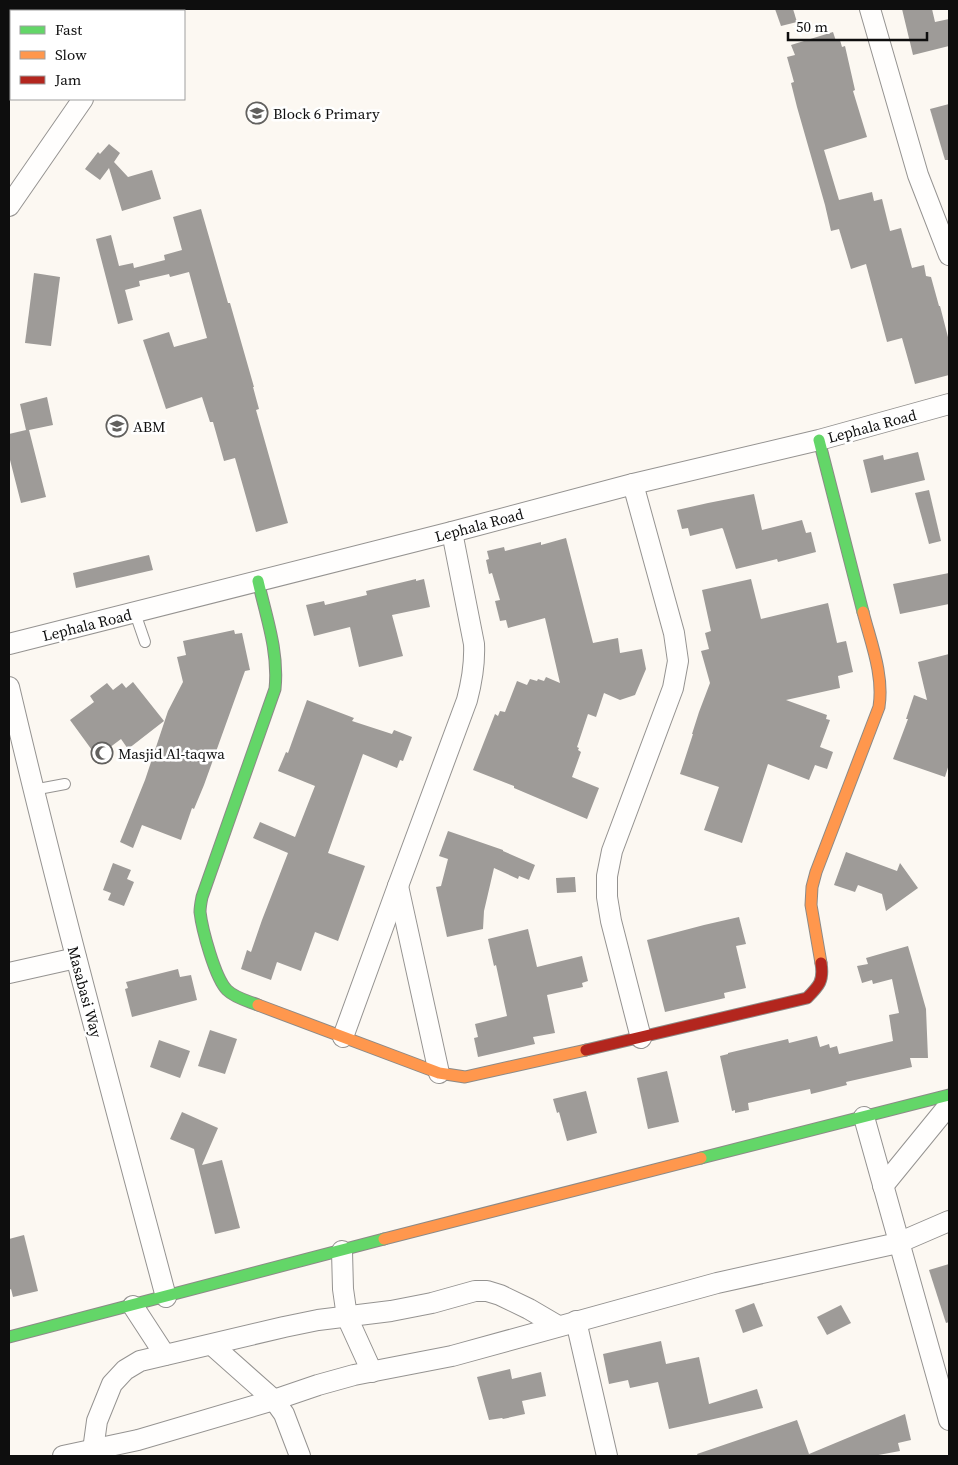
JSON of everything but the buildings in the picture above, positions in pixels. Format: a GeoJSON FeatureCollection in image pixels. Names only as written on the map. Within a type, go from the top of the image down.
{"type":"FeatureCollection","features":[{"type":"Feature","properties":{"kind":"street"},"geometry":{"type":"LineString","coordinates":[[870,9],[918,175],[940,207],[949,255]]}},
{"type":"Feature","properties":{"kind":"street"},"geometry":{"type":"LineString","coordinates":[[9,206],[82,100]]}},
{"type":"Feature","properties":{"kind":"street","name":"Lephala Road"},"geometry":{"type":"LineString","coordinates":[[9,644],[452,532],[633,484],[819,440],[949,404]]}},
{"type":"Feature","properties":{"kind":"street"},"geometry":{"type":"LineString","coordinates":[[258,581],[275,653],[277,672],[275,689],[202,897],[200,910],[202,926],[219,979],[227,990],[238,997],[439,1073],[464,1077],[641,1038],[807,998],[818,987],[823,975],[811,905],[812,887],[879,707],[881,694],[880,679],[819,440]]}},
{"type":"Feature","properties":{"kind":"street"},"geometry":{"type":"LineString","coordinates":[[633,484],[674,633],[678,661],[673,688],[612,851],[607,876],[607,897],[611,921],[641,1038]]}},
{"type":"Feature","properties":{"kind":"street"},"geometry":{"type":"LineString","coordinates":[[343,1037],[467,700],[472,678],[475,661],[474,644],[452,532]]}},
{"type":"Feature","properties":{"kind":"street","name":"Masabasi Way"},"geometry":{"type":"LineString","coordinates":[[9,687],[76,958],[166,1297]]}},
{"type":"Feature","properties":{"kind":"street"},"geometry":{"type":"LineString","coordinates":[[398,886],[439,1073]]}},
{"type":"Feature","properties":{"kind":"street"},"geometry":{"type":"LineString","coordinates":[[9,974],[76,958]]}},
{"type":"Feature","properties":{"kind":"street"},"geometry":{"type":"LineString","coordinates":[[9,1337],[949,1095]]}},
{"type":"Feature","properties":{"kind":"street"},"geometry":{"type":"LineString","coordinates":[[883,1186],[949,1105]]}},
{"type":"Feature","properties":{"kind":"street"},"geometry":{"type":"LineString","coordinates":[[864,1117],[949,1420]]}},
{"type":"Feature","properties":{"kind":"street"},"geometry":{"type":"LineString","coordinates":[[64,1456],[138,1440],[318,1385],[452,1356],[717,1283],[898,1242],[949,1221]]}},
{"type":"Feature","properties":{"kind":"street"},"geometry":{"type":"LineString","coordinates":[[342,1251],[343,1288],[347,1317],[372,1372]]}},
{"type":"Feature","properties":{"kind":"street"},"geometry":{"type":"LineString","coordinates":[[93,1450],[97,1422],[112,1384],[125,1370],[140,1361],[318,1320],[391,1311],[486,1290],[500,1294],[529,1309],[567,1324]]}},
{"type":"Feature","properties":{"kind":"street"},"geometry":{"type":"LineString","coordinates":[[133,1306],[165,1355]]}},
{"type":"Feature","properties":{"kind":"street"},"geometry":{"type":"LineString","coordinates":[[567,1324],[607,1456]]}},
{"type":"Feature","properties":{"kind":"street"},"geometry":{"type":"LineString","coordinates":[[212,1345],[274,1400],[284,1414],[300,1456]]}},
{"type":"Feature","properties":{"kind":"lane"},"geometry":{"type":"LineString","coordinates":[[135,613],[145,642]]}},
{"type":"Feature","properties":{"kind":"lane"},"geometry":{"type":"LineString","coordinates":[[33,790],[65,784]]}},
{"type":"Feature","properties":{"kind":"traffic: fast"},"geometry":{"type":"LineString","coordinates":[[819,440],[863,612]]}},
{"type":"Feature","properties":{"kind":"traffic: fast"},"geometry":{"type":"LineString","coordinates":[[258,581],[273,648],[276,675],[275,689],[200,906],[203,930],[222,984],[234,995],[258,1005]]}},
{"type":"Feature","properties":{"kind":"traffic: fast"},"geometry":{"type":"LineString","coordinates":[[701,1158],[949,1095]]}},
{"type":"Feature","properties":{"kind":"traffic: fast"},"geometry":{"type":"LineString","coordinates":[[9,1337],[384,1239]]}},
{"type":"Feature","properties":{"kind":"traffic: slow"},"geometry":{"type":"LineString","coordinates":[[821,963],[811,905],[812,887],[879,707],[880,683],[878,671],[863,612]]}},
{"type":"Feature","properties":{"kind":"traffic: slow"},"geometry":{"type":"LineString","coordinates":[[258,1005],[439,1073],[465,1077],[586,1050]]}},
{"type":"Feature","properties":{"kind":"traffic: slow"},"geometry":{"type":"LineString","coordinates":[[384,1239],[701,1158]]}},
{"type":"Feature","properties":{"kind":"traffic: jam"},"geometry":{"type":"LineString","coordinates":[[586,1050],[807,998],[820,983],[822,974],[821,963]]}},
{"type":"Feature","properties":{"kind":"place","name":"Block 6 Primary"},"geometry":{"type":"Point","coordinates":[257,113]}},
{"type":"Feature","properties":{"kind":"place","name":"ABM"},"geometry":{"type":"Point","coordinates":[117,426]}},
{"type":"Feature","properties":{"kind":"place","name":"Masjid Al-taqwa"},"geometry":{"type":"Point","coordinates":[102,753]}}]}
